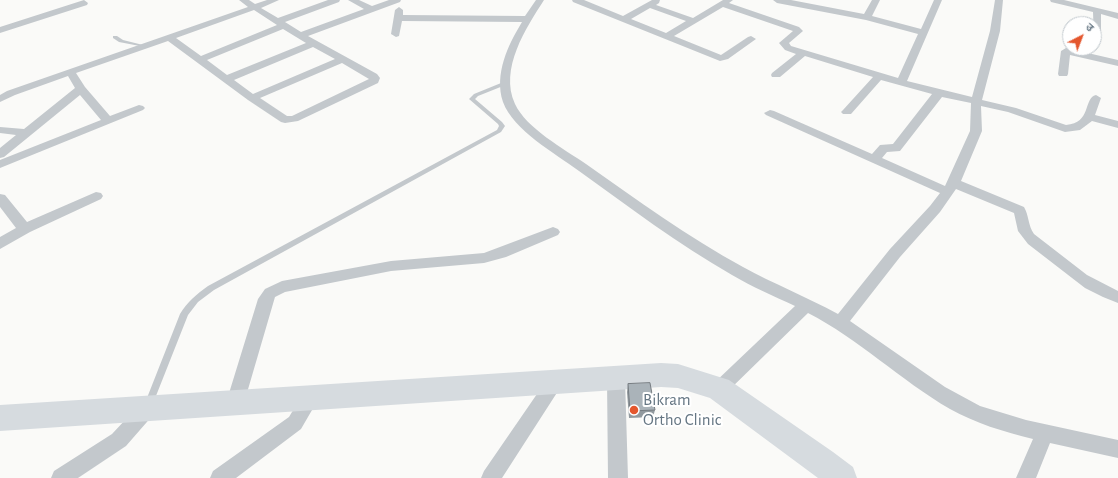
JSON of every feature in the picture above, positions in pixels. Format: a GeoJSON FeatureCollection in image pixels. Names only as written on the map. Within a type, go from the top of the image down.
{"type":"FeatureCollection","features":[{"type":"Feature","properties":{"kind":"main road"},"geometry":{"type":"LineString","coordinates":[[0,418],[661,375],[678,376],[719,389],[825,473]]}},
{"type":"Feature","properties":{"kind":"street"},"geometry":{"type":"LineString","coordinates":[[170,38],[198,60],[286,120],[294,119],[374,81],[375,78],[373,76],[300,36],[243,0]]}},
{"type":"Feature","properties":{"kind":"street"},"geometry":{"type":"LineString","coordinates":[[0,99],[11,93],[275,0]]}},
{"type":"Feature","properties":{"kind":"street"},"geometry":{"type":"LineString","coordinates":[[198,60],[336,0]]}},
{"type":"Feature","properties":{"kind":"street"},"geometry":{"type":"LineString","coordinates":[[352,0],[370,10]]}},
{"type":"Feature","properties":{"kind":"street"},"geometry":{"type":"LineString","coordinates":[[540,0],[528,19],[510,55],[506,83],[506,92],[510,105],[517,115],[531,129],[571,160],[677,234],[740,272],[840,323],[952,401],[999,421],[1118,449]]}},
{"type":"Feature","properties":{"kind":"street"},"geometry":{"type":"LineString","coordinates":[[624,19],[659,0]]}},
{"type":"Feature","properties":{"kind":"street"},"geometry":{"type":"LineString","coordinates":[[777,0],[867,17],[923,32]]}},
{"type":"Feature","properties":{"kind":"street"},"geometry":{"type":"LineString","coordinates":[[804,6],[813,0]]}},
{"type":"Feature","properties":{"kind":"street"},"geometry":{"type":"LineString","coordinates":[[867,17],[876,0]]}},
{"type":"Feature","properties":{"kind":"street"},"geometry":{"type":"LineString","coordinates":[[901,83],[938,0]]}},
{"type":"Feature","properties":{"kind":"street"},"geometry":{"type":"LineString","coordinates":[[840,323],[895,253],[951,188],[976,131],[976,102],[995,31],[999,0]]}},
{"type":"Feature","properties":{"kind":"street"},"geometry":{"type":"LineString","coordinates":[[1054,0],[1118,16]]}},
{"type":"Feature","properties":{"kind":"street"},"geometry":{"type":"LineString","coordinates":[[300,36],[393,1],[399,9],[396,34]]}},
{"type":"Feature","properties":{"kind":"street"},"geometry":{"type":"LineString","coordinates":[[583,1],[716,57],[723,58],[751,39]]}},
{"type":"Feature","properties":{"kind":"street"},"geometry":{"type":"LineString","coordinates":[[668,36],[726,2],[798,31],[784,45],[788,48],[901,83],[1012,110],[1065,129],[1076,128],[1089,117],[1096,98]]}},
{"type":"Feature","properties":{"kind":"street"},"geometry":{"type":"LineString","coordinates":[[0,30],[84,3]]}},
{"type":"Feature","properties":{"kind":"street"},"geometry":{"type":"LineString","coordinates":[[649,6],[694,21]]}},
{"type":"Feature","properties":{"kind":"street"},"geometry":{"type":"LineString","coordinates":[[1097,11],[1097,16]]}},
{"type":"Feature","properties":{"kind":"street"},"geometry":{"type":"LineString","coordinates":[[398,18],[528,19]]}},
{"type":"Feature","properties":{"kind":"street"},"geometry":{"type":"LineString","coordinates":[[226,79],[314,43]]}},
{"type":"Feature","properties":{"kind":"street"},"geometry":{"type":"LineString","coordinates":[[1063,74],[1065,53],[1068,51],[1118,63]]}},
{"type":"Feature","properties":{"kind":"street"},"geometry":{"type":"LineString","coordinates":[[776,75],[803,53]]}},
{"type":"Feature","properties":{"kind":"street"},"geometry":{"type":"LineString","coordinates":[[252,98],[343,59]]}},
{"type":"Feature","properties":{"kind":"street"},"geometry":{"type":"LineString","coordinates":[[70,72],[81,89],[108,121]]}},
{"type":"Feature","properties":{"kind":"street"},"geometry":{"type":"LineString","coordinates":[[847,112],[879,76]]}},
{"type":"Feature","properties":{"kind":"street"},"geometry":{"type":"LineString","coordinates":[[0,154],[81,89]]}},
{"type":"Feature","properties":{"kind":"street"},"geometry":{"type":"LineString","coordinates":[[874,159],[884,148],[896,148],[939,93]]}},
{"type":"Feature","properties":{"kind":"street"},"geometry":{"type":"LineString","coordinates":[[0,164],[139,108]]}},
{"type":"Feature","properties":{"kind":"street"},"geometry":{"type":"LineString","coordinates":[[770,113],[874,159],[951,188],[1019,210],[1023,216],[1024,230],[1034,241],[1084,282],[1102,292],[1118,297]]}},
{"type":"Feature","properties":{"kind":"street"},"geometry":{"type":"LineString","coordinates":[[1089,117],[1118,125]]}},
{"type":"Feature","properties":{"kind":"street"},"geometry":{"type":"LineString","coordinates":[[0,130],[26,133]]}},
{"type":"Feature","properties":{"kind":"street"},"geometry":{"type":"LineString","coordinates":[[0,244],[25,229],[96,196]]}},
{"type":"Feature","properties":{"kind":"street"},"geometry":{"type":"LineString","coordinates":[[0,198],[25,229]]}},
{"type":"Feature","properties":{"kind":"street"},"geometry":{"type":"LineString","coordinates":[[235,403],[266,299],[274,290],[282,287],[391,266],[484,258],[501,253],[553,232]]}},
{"type":"Feature","properties":{"kind":"street"},"geometry":{"type":"LineString","coordinates":[[719,389],[806,305]]}},
{"type":"Feature","properties":{"kind":"street"},"geometry":{"type":"LineString","coordinates":[[616,379],[618,478]]}},
{"type":"Feature","properties":{"kind":"street"},"geometry":{"type":"LineString","coordinates":[[491,478],[554,383]]}},
{"type":"Feature","properties":{"kind":"street"},"geometry":{"type":"LineString","coordinates":[[220,478],[291,427],[300,417],[310,398]]}},
{"type":"Feature","properties":{"kind":"street"},"geometry":{"type":"LineString","coordinates":[[61,478],[119,440],[147,408]]}},
{"type":"Feature","properties":{"kind":"street"},"geometry":{"type":"LineString","coordinates":[[1026,478],[1045,432]]}},
{"type":"Feature","properties":{"kind":"lane"},"geometry":{"type":"LineString","coordinates":[[115,37],[121,41],[145,46]]}},
{"type":"Feature","properties":{"kind":"lane"},"geometry":{"type":"LineString","coordinates":[[147,408],[184,314],[196,298],[211,288],[499,131],[502,126],[500,123],[472,99],[476,95],[506,83]]}},
{"type":"Feature","properties":{"kind":"building"},"geometry":{"type":"Polygon","coordinates":[[[650,383],[655,410],[630,411],[628,384],[650,383]]]}},
{"type":"Feature","properties":{"kind":"place","name":"Bikram Ortho Clinic"},"geometry":{"type":"Point","coordinates":[634,410]}}]}
